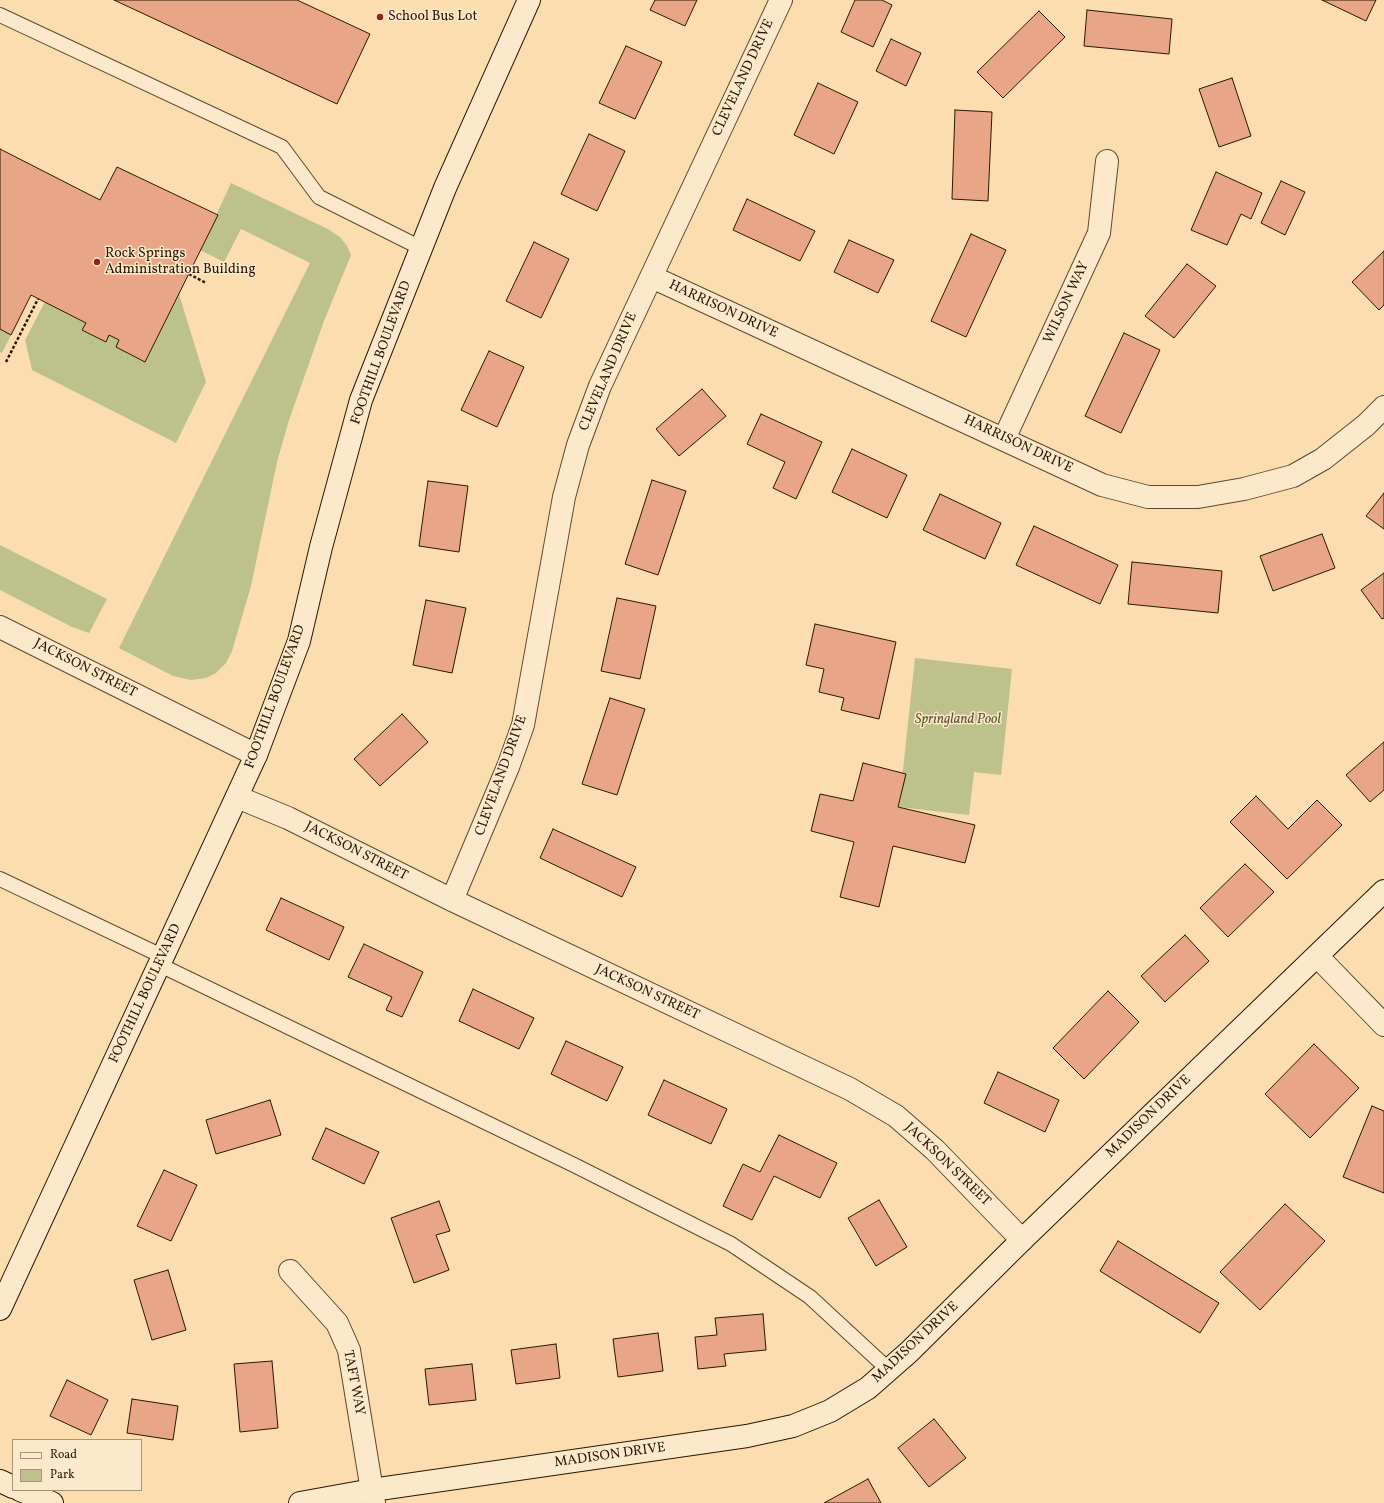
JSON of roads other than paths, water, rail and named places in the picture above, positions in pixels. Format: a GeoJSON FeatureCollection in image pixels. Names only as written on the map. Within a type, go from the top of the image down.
{"type":"FeatureCollection","features":[{"type":"Feature","properties":{"kind":"street","name":"FOOTHILL BOULEVARD"},"geometry":{"type":"LineString","coordinates":[[0,1308],[162,961],[256,755],[299,641],[321,547],[361,400],[445,188],[529,0]]}},
{"type":"Feature","properties":{"kind":"street","name":"CLEVELAND DRIVE"},"geometry":{"type":"LineString","coordinates":[[452,900],[508,767],[523,725],[564,497],[578,445],[600,386],[781,0]]}},
{"type":"Feature","properties":{"kind":"street","name":"WILSON WAY"},"geometry":{"type":"LineString","coordinates":[[1004,439],[1099,233],[1107,161]]}},
{"type":"Feature","properties":{"kind":"street","name":"HARRISON DRIVE"},"geometry":{"type":"LineString","coordinates":[[652,277],[1102,485],[1148,497],[1198,497],[1244,489],[1293,476],[1323,460],[1366,425],[1384,407]]}},
{"type":"Feature","properties":{"kind":"street","name":"JACKSON STREET"},"geometry":{"type":"LineString","coordinates":[[0,627],[256,755]]}},
{"type":"Feature","properties":{"kind":"street","name":"JACKSON STREET"},"geometry":{"type":"LineString","coordinates":[[237,797],[288,818],[452,900],[850,1089],[889,1112],[935,1150],[1022,1240]]}},
{"type":"Feature","properties":{"kind":"street","name":"MADISON DRIVE"},"geometry":{"type":"LineString","coordinates":[[300,1503],[373,1496],[746,1436],[793,1426],[830,1411],[868,1388],[909,1352],[1022,1240],[1384,891]]}},
{"type":"Feature","properties":{"kind":"street"},"geometry":{"type":"LineString","coordinates":[[1317,956],[1384,1025]]}},
{"type":"Feature","properties":{"kind":"street","name":"TAFT WAY"},"geometry":{"type":"LineString","coordinates":[[290,1271],[337,1323],[349,1350],[373,1496]]}},
{"type":"Feature","properties":{"kind":"street"},"geometry":{"type":"LineString","coordinates":[[0,1481],[12,1487]]}},
{"type":"Feature","properties":{"kind":"street"},"geometry":{"type":"LineString","coordinates":[[22,1491],[52,1503]]}},
{"type":"Feature","properties":{"kind":"lane"},"geometry":{"type":"LineString","coordinates":[[0,15],[282,148],[319,197],[421,248]]}},
{"type":"Feature","properties":{"kind":"lane"},"geometry":{"type":"LineString","coordinates":[[0,879],[731,1244],[810,1297],[889,1370]]}},
{"type":"Feature","properties":{"kind":"place","name":"School Bus Lot"},"geometry":{"type":"Point","coordinates":[380,17]}},
{"type":"Feature","properties":{"kind":"place","name":"Rock Springs Administration Building"},"geometry":{"type":"Point","coordinates":[97,262]}},
{"type":"Feature","properties":{"kind":"park label","name":"Springland Pool"},"geometry":{"type":"Point","coordinates":[958,720]}}]}
